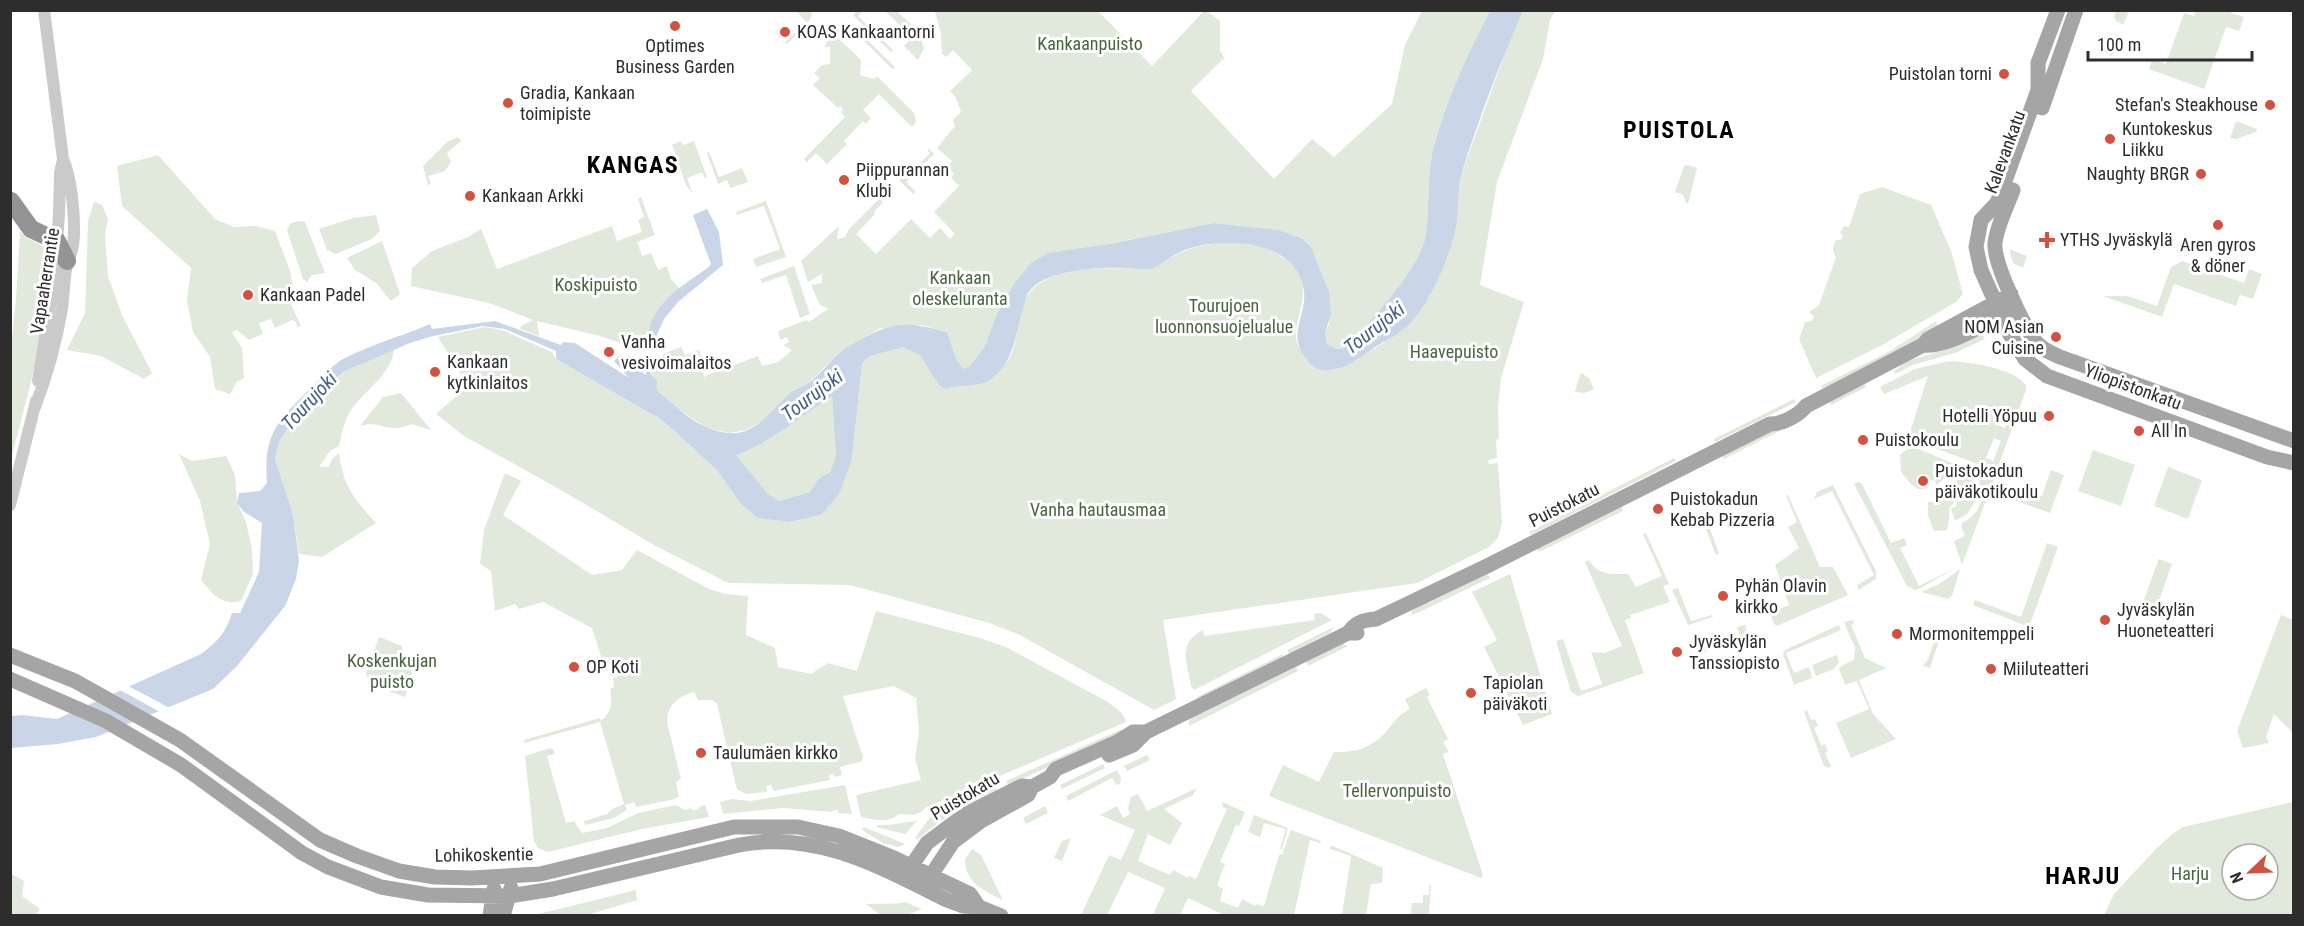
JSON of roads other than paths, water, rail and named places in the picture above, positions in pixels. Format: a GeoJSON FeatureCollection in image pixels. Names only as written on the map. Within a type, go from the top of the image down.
{"type":"FeatureCollection","features":[{"type":"Feature","properties":{"kind":"highway"},"geometry":{"type":"LineString","coordinates":[[11,200],[32,229],[57,241],[67,261]]}},
{"type":"Feature","properties":{"kind":"highway"},"geometry":{"type":"LineString","coordinates":[[10,213],[11,200]]}},
{"type":"Feature","properties":{"kind":"main road","name":"Kalevankatu"},"geometry":{"type":"LineString","coordinates":[[1998,309],[1979,263],[1977,235],[1981,220],[1997,203],[2038,90],[2038,63],[2058,10]]}},
{"type":"Feature","properties":{"kind":"main road","name":"Kalevankatu"},"geometry":{"type":"LineString","coordinates":[[2014,301],[1999,266],[1995,243],[2076,10]]}},
{"type":"Feature","properties":{"kind":"main road","name":"Puistokatu"},"geometry":{"type":"LineString","coordinates":[[926,882],[954,842],[981,820],[1028,795],[1032,787],[1050,777],[1060,777],[1133,745],[1146,732],[1348,633],[1357,623],[1376,619],[1487,566],[1770,424],[1774,418],[1798,406],[1806,406],[1923,345],[1928,339],[2014,301]]}},
{"type":"Feature","properties":{"kind":"main road","name":"Yliopistonkatu"},"geometry":{"type":"LineString","coordinates":[[2014,301],[2036,341],[2047,351],[2294,441]]}},
{"type":"Feature","properties":{"kind":"main road","name":"Yliopistonkatu"},"geometry":{"type":"LineString","coordinates":[[1998,309],[2025,359],[2047,376],[2267,457],[2294,464]]}},
{"type":"Feature","properties":{"kind":"main road","name":"Lohikoskentie"},"geometry":{"type":"LineString","coordinates":[[10,655],[75,681],[180,740],[320,840],[399,871],[435,877],[540,874],[734,827],[798,827],[817,830],[864,845],[910,866],[926,882]]}},
{"type":"Feature","properties":{"kind":"main road"},"geometry":{"type":"LineString","coordinates":[[10,679],[106,721],[155,749],[210,785],[302,853],[328,867],[381,887],[428,895],[509,896],[553,889],[739,845],[768,841],[809,843],[842,852],[903,879],[926,882],[970,894],[979,907],[1001,915]]}},
{"type":"Feature","properties":{"kind":"main road","name":"Puistokatu"},"geometry":{"type":"LineString","coordinates":[[903,879],[927,843],[970,812],[1022,786],[1032,787]]}},
{"type":"Feature","properties":{"kind":"main road"},"geometry":{"type":"LineString","coordinates":[[503,915],[513,876]]}},
{"type":"Feature","properties":{"kind":"main road"},"geometry":{"type":"LineString","coordinates":[[490,915],[497,877]]}},
{"type":"Feature","properties":{"kind":"street","name":"Vapaaherrantie"},"geometry":{"type":"LineString","coordinates":[[35,407],[46,379],[62,310],[67,261],[72,251],[73,235],[69,172],[63,159],[44,10]]}},
{"type":"Feature","properties":{"kind":"street","name":"Vapaaherrantie"},"geometry":{"type":"LineString","coordinates":[[10,505],[35,407],[54,281],[60,173],[63,159]]}},
{"type":"Feature","properties":{"kind":"water","name":"Tourujoki"},"geometry":{"type":"Polygon","coordinates":[[[1490,11],[1523,11],[1490,91],[1462,172],[1456,228],[1445,262],[1426,302],[1409,325],[1349,364],[1337,369],[1323,370],[1315,367],[1301,352],[1297,334],[1304,300],[1301,278],[1286,259],[1265,248],[1240,243],[1208,244],[1182,251],[1150,269],[1101,268],[1059,274],[1036,285],[1028,293],[1008,359],[996,375],[988,381],[946,389],[939,385],[920,355],[903,347],[870,356],[862,364],[852,459],[839,494],[821,515],[789,522],[757,518],[741,504],[716,469],[662,420],[556,359],[556,351],[505,329],[483,326],[433,336],[410,343],[343,372],[295,418],[279,442],[275,459],[293,514],[299,560],[296,579],[285,606],[237,666],[213,689],[96,737],[58,744],[11,748],[11,716],[57,719],[201,654],[216,641],[224,632],[232,613],[240,613],[259,572],[262,523],[244,512],[237,503],[239,493],[260,491],[267,483],[268,451],[276,428],[291,408],[328,370],[341,361],[366,348],[430,324],[432,329],[495,321],[561,345],[563,342],[575,343],[629,378],[614,361],[619,356],[646,375],[646,368],[658,382],[656,386],[658,391],[690,418],[708,428],[738,433],[763,420],[791,392],[816,377],[842,350],[893,326],[923,326],[947,332],[956,358],[963,369],[969,367],[985,346],[996,316],[1014,284],[1031,263],[1048,253],[1109,244],[1214,223],[1279,230],[1303,239],[1311,247],[1329,292],[1331,314],[1325,333],[1327,344],[1337,349],[1343,348],[1392,295],[1415,262],[1422,247],[1426,234],[1430,165],[1435,142],[1452,91],[1490,11]],[[832,396],[774,436],[736,455],[768,494],[779,501],[810,492],[818,479],[830,472],[836,457],[832,396]]]}},
{"type":"Feature","properties":{"kind":"water"},"geometry":{"type":"Polygon","coordinates":[[[707,209],[719,232],[723,265],[678,302],[664,319],[655,339],[648,336],[651,324],[662,304],[711,264],[693,215],[707,209]]]}},
{"type":"Feature","properties":{"kind":"place","name":"Optimes Business Garden"},"geometry":{"type":"Point","coordinates":[675,26]}},
{"type":"Feature","properties":{"kind":"place","name":"KOAS Kankaantorni"},"geometry":{"type":"Point","coordinates":[785,32]}},
{"type":"Feature","properties":{"kind":"place","name":"Puistolan torni"},"geometry":{"type":"Point","coordinates":[2004,74]}},
{"type":"Feature","properties":{"kind":"place","name":"Gradia, Kankaan toimipiste"},"geometry":{"type":"Point","coordinates":[508,103]}},
{"type":"Feature","properties":{"kind":"place","name":"Stefan's Steakhouse"},"geometry":{"type":"Point","coordinates":[2270,105]}},
{"type":"Feature","properties":{"kind":"place","name":"Kuntokeskus Liikku"},"geometry":{"type":"Point","coordinates":[2110,139]}},
{"type":"Feature","properties":{"kind":"place","name":"Naughty BRGR"},"geometry":{"type":"Point","coordinates":[2201,174]}},
{"type":"Feature","properties":{"kind":"place","name":"Piippurannan Klubi"},"geometry":{"type":"Point","coordinates":[844,180]}},
{"type":"Feature","properties":{"kind":"place","name":"Kankaan Arkki"},"geometry":{"type":"Point","coordinates":[470,196]}},
{"type":"Feature","properties":{"kind":"place","name":"Aren gyros & döner"},"geometry":{"type":"Point","coordinates":[2218,225]}},
{"type":"Feature","properties":{"kind":"place","name":"YTHS Jyväskylä"},"geometry":{"type":"Point","coordinates":[2047,240]}},
{"type":"Feature","properties":{"kind":"place","name":"Kankaan Padel"},"geometry":{"type":"Point","coordinates":[248,295]}},
{"type":"Feature","properties":{"kind":"place","name":"NOM Asian Cuisine"},"geometry":{"type":"Point","coordinates":[2056,337]}},
{"type":"Feature","properties":{"kind":"place","name":"Vanha vesivoimalaitos"},"geometry":{"type":"Point","coordinates":[609,352]}},
{"type":"Feature","properties":{"kind":"place","name":"Kankaan kytkinlaitos"},"geometry":{"type":"Point","coordinates":[435,372]}},
{"type":"Feature","properties":{"kind":"place","name":"Hotelli Yöpuu"},"geometry":{"type":"Point","coordinates":[2049,416]}},
{"type":"Feature","properties":{"kind":"place","name":"All In"},"geometry":{"type":"Point","coordinates":[2139,431]}},
{"type":"Feature","properties":{"kind":"place","name":"Puistokoulu"},"geometry":{"type":"Point","coordinates":[1863,440]}},
{"type":"Feature","properties":{"kind":"place","name":"Puistokadun päiväkotikoulu"},"geometry":{"type":"Point","coordinates":[1923,481]}},
{"type":"Feature","properties":{"kind":"place","name":"Puistokadun Kebab Pizzeria"},"geometry":{"type":"Point","coordinates":[1658,509]}},
{"type":"Feature","properties":{"kind":"place","name":"Pyhän Olavin kirkko"},"geometry":{"type":"Point","coordinates":[1723,596]}},
{"type":"Feature","properties":{"kind":"place","name":"Jyväskylän Huoneteatteri"},"geometry":{"type":"Point","coordinates":[2105,620]}},
{"type":"Feature","properties":{"kind":"place","name":"Mormonitemppeli"},"geometry":{"type":"Point","coordinates":[1897,634]}},
{"type":"Feature","properties":{"kind":"place","name":"Jyväskylän Tanssiopisto"},"geometry":{"type":"Point","coordinates":[1677,652]}},
{"type":"Feature","properties":{"kind":"place","name":"OP Koti"},"geometry":{"type":"Point","coordinates":[574,667]}},
{"type":"Feature","properties":{"kind":"place","name":"Miiluteatteri"},"geometry":{"type":"Point","coordinates":[1991,669]}},
{"type":"Feature","properties":{"kind":"place","name":"Tapiolan päiväkoti"},"geometry":{"type":"Point","coordinates":[1471,693]}},
{"type":"Feature","properties":{"kind":"place","name":"Taulumäen kirkko"},"geometry":{"type":"Point","coordinates":[701,753]}},
{"type":"Feature","properties":{"kind":"district","name":"PUISTOLA"},"geometry":{"type":"Point","coordinates":[1679,130]}},
{"type":"Feature","properties":{"kind":"district","name":"KANGAS"},"geometry":{"type":"Point","coordinates":[633,165]}},
{"type":"Feature","properties":{"kind":"district","name":"HARJU"},"geometry":{"type":"Point","coordinates":[2083,876]}},
{"type":"Feature","properties":{"kind":"park label","name":"Kankaanpuisto"},"geometry":{"type":"Point","coordinates":[1090,44]}},
{"type":"Feature","properties":{"kind":"park label","name":"Koskipuisto"},"geometry":{"type":"Point","coordinates":[596,285]}},
{"type":"Feature","properties":{"kind":"park label","name":"Kankaan oleskeluranta"},"geometry":{"type":"Point","coordinates":[960,288]}},
{"type":"Feature","properties":{"kind":"park label","name":"Tourujoen luonnonsuojelualue"},"geometry":{"type":"Point","coordinates":[1224,316]}},
{"type":"Feature","properties":{"kind":"park label","name":"Haavepuisto"},"geometry":{"type":"Point","coordinates":[1454,352]}},
{"type":"Feature","properties":{"kind":"park label","name":"Vanha hautausmaa"},"geometry":{"type":"Point","coordinates":[1098,510]}},
{"type":"Feature","properties":{"kind":"park label","name":"Koskenkujan puisto"},"geometry":{"type":"Point","coordinates":[392,671]}},
{"type":"Feature","properties":{"kind":"park label","name":"Tellervonpuisto"},"geometry":{"type":"Point","coordinates":[1397,791]}},
{"type":"Feature","properties":{"kind":"park label","name":"Harju"},"geometry":{"type":"Point","coordinates":[2190,874]}}]}
